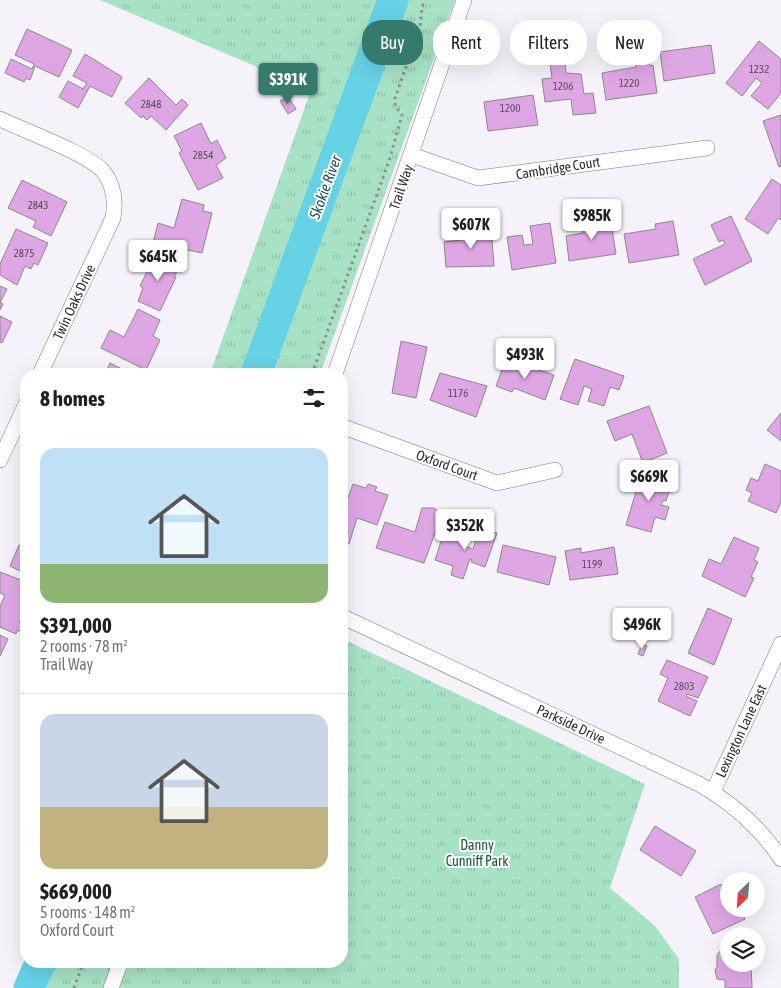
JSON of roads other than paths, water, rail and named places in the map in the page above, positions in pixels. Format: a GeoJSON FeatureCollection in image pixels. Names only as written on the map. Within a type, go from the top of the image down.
{"type":"FeatureCollection","features":[{"type":"Feature","properties":{"kind":"street","name":"Trail Way"},"geometry":{"type":"LineString","coordinates":[[337,368],[464,0]]}},
{"type":"Feature","properties":{"kind":"street","name":"Twin Oaks Drive"},"geometry":{"type":"LineString","coordinates":[[0,119],[88,160],[103,171],[114,192],[113,218],[43,368]]}},
{"type":"Feature","properties":{"kind":"street","name":"Cambridge Court"},"geometry":{"type":"LineString","coordinates":[[412,155],[478,178],[707,148]]}},
{"type":"Feature","properties":{"kind":"street"},"geometry":{"type":"LineString","coordinates":[[0,460],[20,417]]}},
{"type":"Feature","properties":{"kind":"street","name":"Oxford Court"},"geometry":{"type":"LineString","coordinates":[[348,429],[497,483],[555,470]]}},
{"type":"Feature","properties":{"kind":"street","name":"Parkside Drive"},"geometry":{"type":"LineString","coordinates":[[348,619],[713,792],[745,816],[770,842],[781,859]]}},
{"type":"Feature","properties":{"kind":"street","name":"Lexington Lane East"},"geometry":{"type":"LineString","coordinates":[[713,792],[781,644]]}},
{"type":"Feature","properties":{"kind":"street"},"geometry":{"type":"LineString","coordinates":[[111,988],[118,968]]}},
{"type":"Feature","properties":{"kind":"waterway","name":"Skokie River"},"geometry":{"type":"LineString","coordinates":[[258,368],[393,0]]}},
{"type":"Feature","properties":{"kind":"waterway","name":"Skokie River"},"geometry":{"type":"LineString","coordinates":[[29,988],[38,968]]}},
{"type":"Feature","properties":{"kind":"park label","name":"Danny Cunniff Park"},"geometry":{"type":"Point","coordinates":[477,854]}}]}
